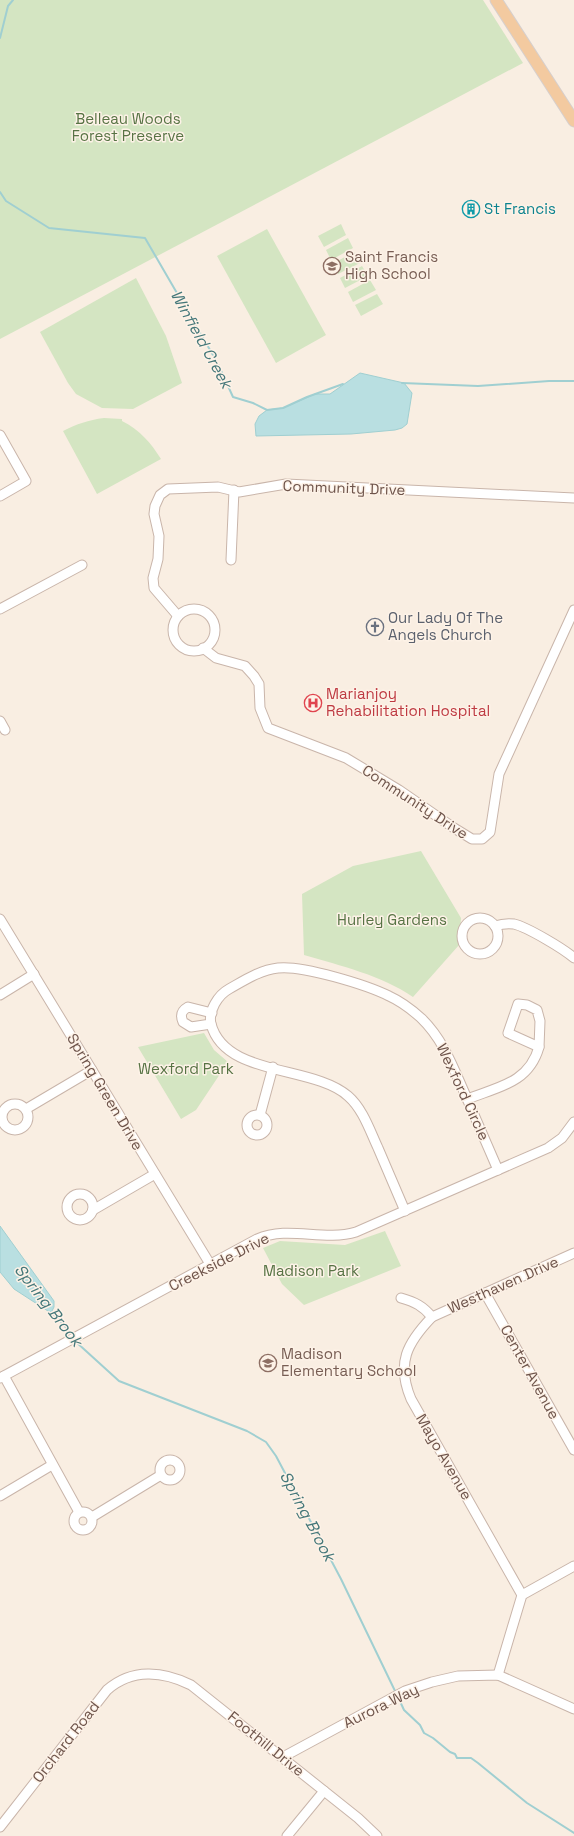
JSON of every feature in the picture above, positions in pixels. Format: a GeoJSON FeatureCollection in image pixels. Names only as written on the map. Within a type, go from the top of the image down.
{"type":"FeatureCollection","features":[{"type":"Feature","properties":{"kind":"main road"},"geometry":{"type":"LineString","coordinates":[[496,0],[574,121]]}},
{"type":"Feature","properties":{"kind":"street"},"geometry":{"type":"LineString","coordinates":[[0,435],[26,481],[0,496]]}},
{"type":"Feature","properties":{"kind":"street","name":"Community Drive"},"geometry":{"type":"LineString","coordinates":[[178,616],[154,588],[153,578],[158,559],[159,536],[154,514],[155,506],[160,495],[168,489],[218,487],[239,492],[286,484],[574,498]]}},
{"type":"Feature","properties":{"kind":"street"},"geometry":{"type":"LineString","coordinates":[[230,560],[234,490]]}},
{"type":"Feature","properties":{"kind":"street"},"geometry":{"type":"LineString","coordinates":[[0,609],[82,565]]}},
{"type":"Feature","properties":{"kind":"street"},"geometry":{"type":"LineString","coordinates":[[191,609],[198,610],[210,617],[213,624],[213,638],[203,648],[191,650],[179,645],[173,634],[173,627],[178,616],[184,611],[191,609]]}},
{"type":"Feature","properties":{"kind":"street","name":"Community Drive"},"geometry":{"type":"LineString","coordinates":[[203,648],[216,658],[245,666],[254,676],[259,684],[260,708],[268,728],[346,758],[399,790],[472,840],[482,839],[490,832],[499,774],[574,610]]}},
{"type":"Feature","properties":{"kind":"street"},"geometry":{"type":"LineString","coordinates":[[0,721],[5,730]]}},
{"type":"Feature","properties":{"kind":"street"},"geometry":{"type":"LineString","coordinates":[[484,918],[495,926],[498,933],[497,940],[494,947],[489,951],[482,954],[475,953],[464,945],[462,931],[470,920],[484,918]]}},
{"type":"Feature","properties":{"kind":"street","name":"Spring Green Drive"},"geometry":{"type":"LineString","coordinates":[[0,919],[210,1264]]}},
{"type":"Feature","properties":{"kind":"street"},"geometry":{"type":"LineString","coordinates":[[495,926],[514,924],[572,953]]}},
{"type":"Feature","properties":{"kind":"street","name":"Wexford Circle"},"geometry":{"type":"LineString","coordinates":[[211,1024],[214,1004],[225,991],[257,974],[278,968],[298,969],[374,989],[404,1005],[428,1025],[444,1048],[498,1170]]}},
{"type":"Feature","properties":{"kind":"street"},"geometry":{"type":"LineString","coordinates":[[0,995],[34,974]]}},
{"type":"Feature","properties":{"kind":"street"},"geometry":{"type":"LineString","coordinates":[[467,1099],[517,1080],[535,1061],[539,1047],[540,1021],[537,1010],[528,1005],[518,1004],[508,1033],[539,1047]]}},
{"type":"Feature","properties":{"kind":"street"},"geometry":{"type":"LineString","coordinates":[[212,1013],[188,1007],[182,1012],[182,1022],[191,1027],[211,1024],[215,1034],[229,1050],[254,1062],[327,1083],[342,1090],[355,1103],[364,1117],[405,1211]]}},
{"type":"Feature","properties":{"kind":"street"},"geometry":{"type":"LineString","coordinates":[[260,1115],[273,1068]]}},
{"type":"Feature","properties":{"kind":"street"},"geometry":{"type":"LineString","coordinates":[[26,1109],[92,1070]]}},
{"type":"Feature","properties":{"kind":"street","name":"Creekside Drive"},"geometry":{"type":"LineString","coordinates":[[2,1377],[257,1239],[270,1234],[288,1232],[343,1235],[356,1232],[552,1145],[562,1138],[574,1122]]}},
{"type":"Feature","properties":{"kind":"street"},"geometry":{"type":"LineString","coordinates":[[93,1210],[155,1174]]}},
{"type":"Feature","properties":{"kind":"street","name":"Westhaven Drive"},"geometry":{"type":"LineString","coordinates":[[432,1317],[574,1253]]}},
{"type":"Feature","properties":{"kind":"street","name":"Center Avenue"},"geometry":{"type":"LineString","coordinates":[[485,1293],[574,1450]]}},
{"type":"Feature","properties":{"kind":"street"},"geometry":{"type":"LineString","coordinates":[[402,1298],[414,1301],[424,1308],[432,1317]]}},
{"type":"Feature","properties":{"kind":"street","name":"Mayo Avenue"},"geometry":{"type":"LineString","coordinates":[[432,1317],[416,1333],[407,1350],[405,1369],[408,1391],[420,1416],[522,1595]]}},
{"type":"Feature","properties":{"kind":"street"},"geometry":{"type":"LineString","coordinates":[[2,1377],[79,1512]]}},
{"type":"Feature","properties":{"kind":"street"},"geometry":{"type":"LineString","coordinates":[[0,1496],[52,1465]]}},
{"type":"Feature","properties":{"kind":"street"},"geometry":{"type":"LineString","coordinates":[[92,1517],[161,1475]]}},
{"type":"Feature","properties":{"kind":"street"},"geometry":{"type":"LineString","coordinates":[[79,1512],[86,1512],[92,1517],[92,1524],[90,1527],[80,1530],[77,1528],[74,1521],[76,1514],[79,1512]]}},
{"type":"Feature","properties":{"kind":"street"},"geometry":{"type":"LineString","coordinates":[[498,1675],[522,1595],[574,1566]]}},
{"type":"Feature","properties":{"kind":"street","name":"Foothill Drive"},"geometry":{"type":"LineString","coordinates":[[144,1673],[169,1676],[191,1685],[358,1818],[376,1836]]}},
{"type":"Feature","properties":{"kind":"street","name":"Orchard Road"},"geometry":{"type":"LineString","coordinates":[[0,1827],[107,1690],[124,1678],[144,1673]]}},
{"type":"Feature","properties":{"kind":"street","name":"Aurora Way"},"geometry":{"type":"LineString","coordinates":[[283,1757],[405,1691],[432,1682],[458,1676],[498,1675],[574,1709]]}},
{"type":"Feature","properties":{"kind":"street"},"geometry":{"type":"LineString","coordinates":[[287,1836],[324,1791]]}},
{"type":"Feature","properties":{"kind":"green space","name":"Belleau Woods Forest Preserve"},"geometry":{"type":"Polygon","coordinates":[[[0,0],[483,0],[523,63],[0,339],[0,0]]]}},
{"type":"Feature","properties":{"kind":"green space"},"geometry":{"type":"Polygon","coordinates":[[[341,224],[346,235],[324,247],[318,236],[341,224]]]}},
{"type":"Feature","properties":{"kind":"green space"},"geometry":{"type":"Polygon","coordinates":[[[267,229],[326,335],[276,363],[217,256],[267,229]]]}},
{"type":"Feature","properties":{"kind":"green space"},"geometry":{"type":"Polygon","coordinates":[[[348,238],[353,248],[331,260],[326,250],[348,238]]]}},
{"type":"Feature","properties":{"kind":"green space"},"geometry":{"type":"Polygon","coordinates":[[[354,252],[360,263],[338,274],[332,264],[354,252]]]}},
{"type":"Feature","properties":{"kind":"green space"},"geometry":{"type":"Polygon","coordinates":[[[362,266],[368,276],[345,288],[340,278],[362,266]]]}},
{"type":"Feature","properties":{"kind":"green space"},"geometry":{"type":"Polygon","coordinates":[[[136,278],[166,336],[182,383],[133,409],[102,408],[76,394],[68,383],[40,332],[136,278]]]}},
{"type":"Feature","properties":{"kind":"green space"},"geometry":{"type":"Polygon","coordinates":[[[370,280],[376,290],[353,302],[348,292],[370,280]]]}},
{"type":"Feature","properties":{"kind":"green space"},"geometry":{"type":"Polygon","coordinates":[[[377,294],[383,304],[361,316],[355,305],[377,294]]]}},
{"type":"Feature","properties":{"kind":"green space"},"geometry":{"type":"Polygon","coordinates":[[[104,418],[122,419],[122,421],[134,428],[144,437],[161,459],[97,494],[63,431],[73,426],[104,418]]]}},
{"type":"Feature","properties":{"kind":"green space","name":"Hurley Gardens"},"geometry":{"type":"Polygon","coordinates":[[[421,851],[461,918],[459,945],[413,997],[401,989],[374,977],[304,955],[302,894],[353,866],[421,851]]]}},
{"type":"Feature","properties":{"kind":"green space","name":"Wexford Park"},"geometry":{"type":"Polygon","coordinates":[[[204,1033],[214,1050],[228,1062],[196,1110],[181,1119],[138,1047],[204,1033]]]}},
{"type":"Feature","properties":{"kind":"green space","name":"Madison Park"},"geometry":{"type":"Polygon","coordinates":[[[385,1231],[401,1266],[304,1305],[282,1284],[263,1248],[280,1241],[345,1245],[385,1231]]]}},
{"type":"Feature","properties":{"kind":"water"},"geometry":{"type":"Polygon","coordinates":[[[360,373],[404,383],[412,393],[407,424],[402,428],[395,430],[351,434],[256,436],[255,424],[259,416],[267,410],[283,408],[315,394],[330,394],[360,373]]]}},
{"type":"Feature","properties":{"kind":"water"},"geometry":{"type":"Polygon","coordinates":[[[0,1226],[54,1301],[54,1307],[51,1313],[14,1289],[0,1272],[0,1226]]]}},
{"type":"Feature","properties":{"kind":"waterway","name":"Winfield Creek"},"geometry":{"type":"LineString","coordinates":[[0,38],[8,6],[13,0]]}},
{"type":"Feature","properties":{"kind":"waterway","name":"Winfield Creek"},"geometry":{"type":"LineString","coordinates":[[0,192],[6,201],[49,228],[145,238],[217,362],[233,397],[253,403],[267,410],[283,408],[307,397],[343,384]]}},
{"type":"Feature","properties":{"kind":"waterway","name":"Winfield Creek"},"geometry":{"type":"LineString","coordinates":[[402,383],[478,386],[549,381],[574,381]]}},
{"type":"Feature","properties":{"kind":"waterway","name":"Spring Brook"},"geometry":{"type":"LineString","coordinates":[[51,1312],[64,1325],[72,1336]]}},
{"type":"Feature","properties":{"kind":"waterway","name":"Spring Brook"},"geometry":{"type":"LineString","coordinates":[[75,1341],[119,1381],[247,1431],[266,1442],[276,1456],[341,1579],[396,1693]]}},
{"type":"Feature","properties":{"kind":"waterway","name":"Spring Brook"},"geometry":{"type":"LineString","coordinates":[[398,1697],[404,1710],[420,1725],[424,1733],[455,1754],[457,1758],[471,1758],[527,1803],[574,1833]]}},
{"type":"Feature","properties":{"kind":"place","name":"St Francis"},"geometry":{"type":"Point","coordinates":[471,209]}},
{"type":"Feature","properties":{"kind":"place","name":"Saint Francis High School"},"geometry":{"type":"Point","coordinates":[332,266]}},
{"type":"Feature","properties":{"kind":"place","name":"Our Lady Of The Angels Church"},"geometry":{"type":"Point","coordinates":[375,627]}},
{"type":"Feature","properties":{"kind":"place","name":"Marianjoy Rehabilitation Hospital"},"geometry":{"type":"Point","coordinates":[313,703]}},
{"type":"Feature","properties":{"kind":"place","name":"Madison Elementary School"},"geometry":{"type":"Point","coordinates":[268,1363]}}]}
